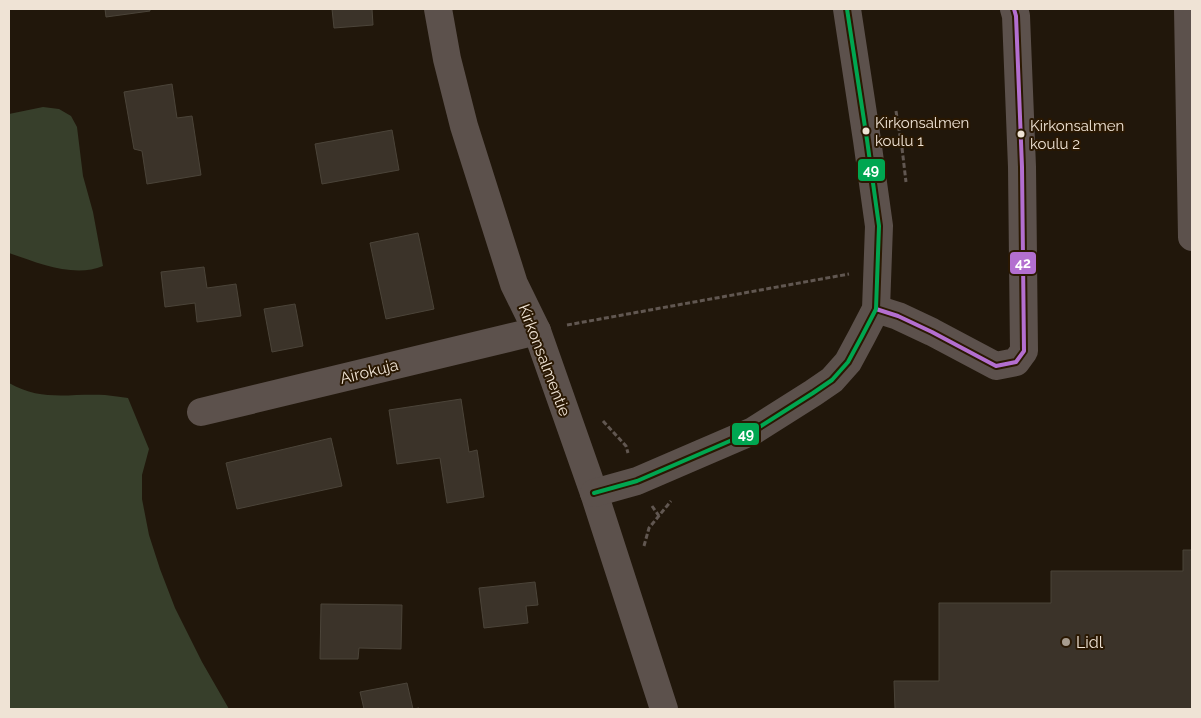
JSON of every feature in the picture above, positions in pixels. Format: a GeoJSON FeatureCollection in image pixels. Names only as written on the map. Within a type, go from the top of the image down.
{"type":"FeatureCollection","features":[{"type":"Feature","properties":{"kind":"street","name":"Kirkonsalmentie"},"geometry":{"type":"LineString","coordinates":[[438,9],[446,59],[464,126],[514,284],[537,331],[594,493],[664,709]]}},
{"type":"Feature","properties":{"kind":"street"},"geometry":{"type":"LineString","coordinates":[[594,493],[637,481],[754,431],[813,393],[832,380],[848,362],[876,309],[878,226],[847,9]]}},
{"type":"Feature","properties":{"kind":"street"},"geometry":{"type":"LineString","coordinates":[[876,309],[898,316],[932,332],[996,366],[1016,362],[1024,352],[1022,168],[1016,16],[1014,9]]}},
{"type":"Feature","properties":{"kind":"street"},"geometry":{"type":"LineString","coordinates":[[1188,9],[1192,238]]}},
{"type":"Feature","properties":{"kind":"street","name":"Airokuja"},"geometry":{"type":"LineString","coordinates":[[201,412],[537,331]]}},
{"type":"Feature","properties":{"kind":"path"},"geometry":{"type":"LineString","coordinates":[[537,331],[858,272],[876,272]]}},
{"type":"Feature","properties":{"kind":"green space"},"geometry":{"type":"Polygon","coordinates":[[[43,107],[59,109],[71,116],[77,127],[83,176],[93,212],[103,266],[92,269],[68,270],[44,265],[9,253],[9,114],[43,107]]]}},
{"type":"Feature","properties":{"kind":"green space"},"geometry":{"type":"Polygon","coordinates":[[[9,383],[21,389],[44,395],[105,395],[128,398],[149,449],[142,475],[142,499],[149,535],[160,569],[175,608],[202,662],[229,709],[9,709],[9,383]]]}},
{"type":"Feature","properties":{"kind":"building"},"geometry":{"type":"Polygon","coordinates":[[[105,9],[150,9],[150,11],[106,17],[105,9]]]}},
{"type":"Feature","properties":{"kind":"building"},"geometry":{"type":"Polygon","coordinates":[[[332,9],[372,9],[373,25],[334,28],[332,9]]]}},
{"type":"Feature","properties":{"kind":"building"},"geometry":{"type":"Polygon","coordinates":[[[172,84],[177,118],[192,116],[201,175],[147,184],[142,151],[134,149],[124,92],[172,84]]]}},
{"type":"Feature","properties":{"kind":"building"},"geometry":{"type":"Polygon","coordinates":[[[392,130],[399,170],[322,184],[315,144],[392,130]]]}},
{"type":"Feature","properties":{"kind":"building"},"geometry":{"type":"Polygon","coordinates":[[[418,233],[434,309],[386,319],[370,243],[418,233]]]}},
{"type":"Feature","properties":{"kind":"building"},"geometry":{"type":"Polygon","coordinates":[[[204,267],[207,288],[236,284],[241,316],[197,322],[195,303],[165,307],[161,272],[204,267]]]}},
{"type":"Feature","properties":{"kind":"building"},"geometry":{"type":"Polygon","coordinates":[[[295,304],[303,346],[272,352],[264,309],[295,304]]]}},
{"type":"Feature","properties":{"kind":"building"},"geometry":{"type":"Polygon","coordinates":[[[461,399],[469,452],[477,450],[484,497],[447,503],[440,458],[397,464],[389,410],[461,399]]]}},
{"type":"Feature","properties":{"kind":"building"},"geometry":{"type":"Polygon","coordinates":[[[331,438],[342,486],[237,509],[226,463],[331,438]]]}},
{"type":"Feature","properties":{"kind":"building","name":"Lidl"},"geometry":{"type":"Polygon","coordinates":[[[1183,550],[1192,550],[1192,709],[895,709],[894,681],[939,681],[939,603],[1051,603],[1051,571],[1183,571],[1183,550]]]}},
{"type":"Feature","properties":{"kind":"building"},"geometry":{"type":"Polygon","coordinates":[[[535,582],[538,605],[526,606],[528,623],[484,628],[479,588],[535,582]]]}},
{"type":"Feature","properties":{"kind":"building"},"geometry":{"type":"Polygon","coordinates":[[[321,604],[402,605],[401,649],[359,648],[358,659],[320,659],[321,604]]]}},
{"type":"Feature","properties":{"kind":"building"},"geometry":{"type":"Polygon","coordinates":[[[407,683],[413,709],[364,709],[360,692],[407,683]]]}},
{"type":"Feature","properties":{"kind":"transit line","name":"49"},"geometry":{"type":"LineString","coordinates":[[594,493],[637,481],[753,431],[832,380],[848,362],[862,336],[876,309],[879,226],[847,9]]}},
{"type":"Feature","properties":{"kind":"transit line","name":"42"},"geometry":{"type":"LineString","coordinates":[[876,309],[898,316],[932,332],[996,366],[1016,362],[1024,351],[1022,167],[1016,16],[1014,9]]}},
{"type":"Feature","properties":{"kind":"place","name":"Kirkonsalmen koulu 1"},"geometry":{"type":"Point","coordinates":[866,131]}},
{"type":"Feature","properties":{"kind":"place","name":"Kirkonsalmen koulu 2"},"geometry":{"type":"Point","coordinates":[1021,134]}},
{"type":"Feature","properties":{"kind":"place","name":"Lidl"},"geometry":{"type":"Point","coordinates":[1066,642]}}]}
